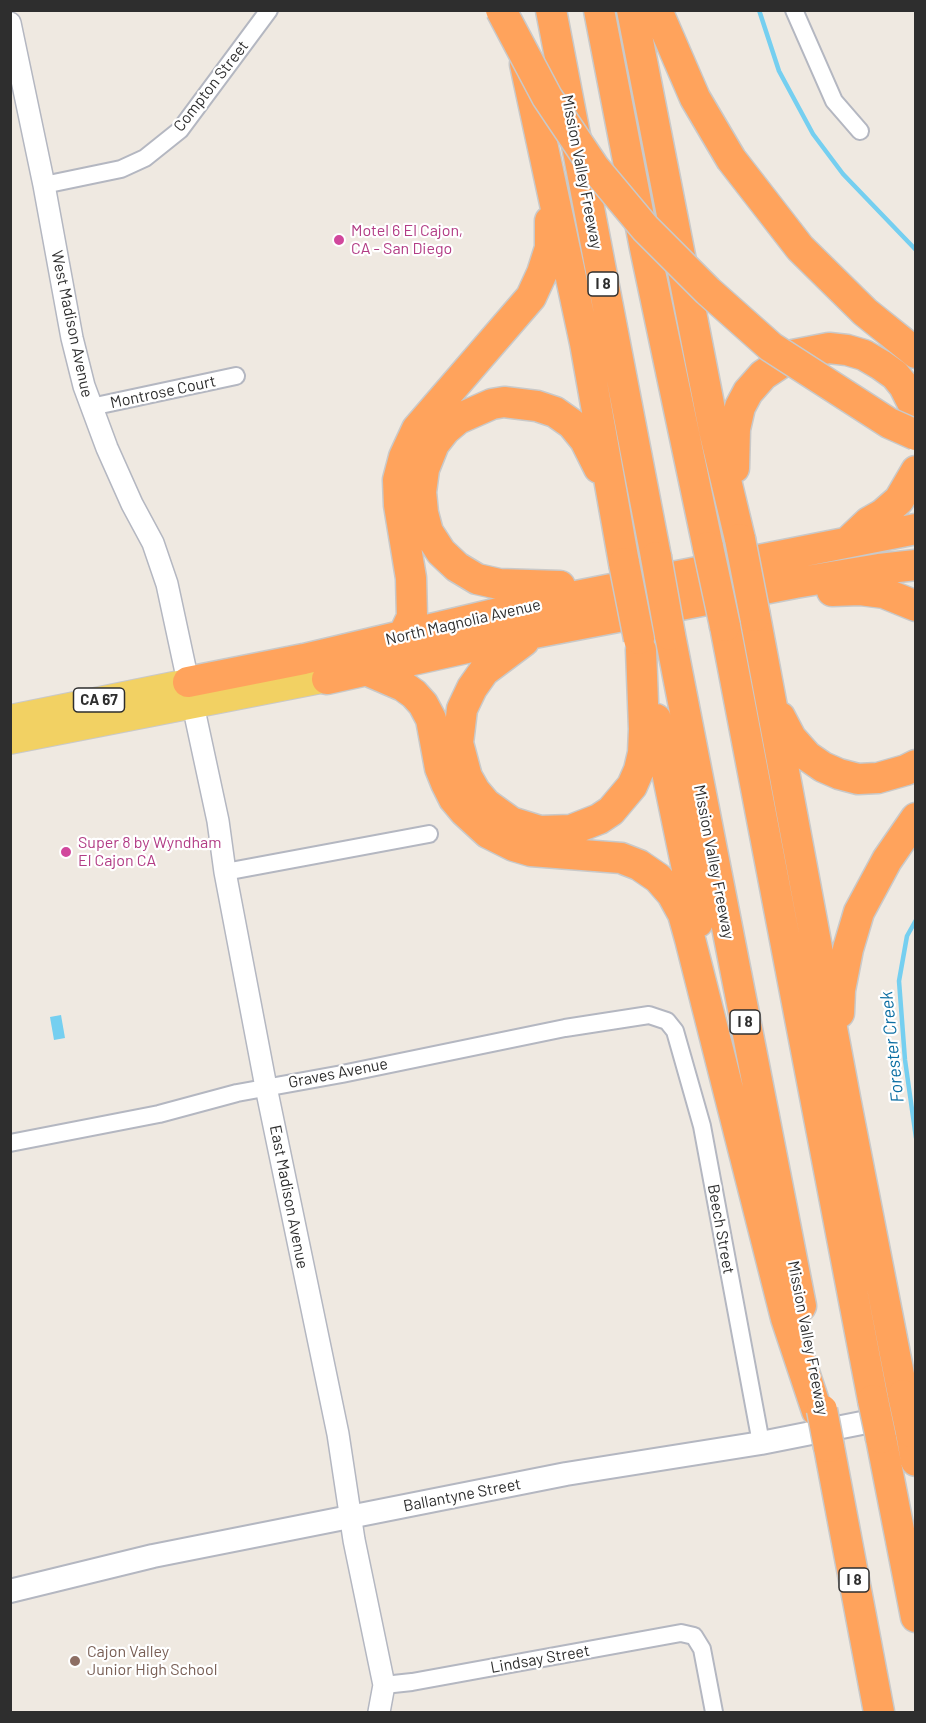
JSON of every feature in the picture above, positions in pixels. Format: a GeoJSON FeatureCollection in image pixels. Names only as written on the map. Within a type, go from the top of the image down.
{"type":"FeatureCollection","features":[{"type":"Feature","properties":{"kind":"highway"},"geometry":{"type":"LineString","coordinates":[[501,10],[547,98],[594,167],[645,228],[708,291],[771,346],[889,423],[915,435]]}},
{"type":"Feature","properties":{"kind":"highway"},"geometry":{"type":"LineString","coordinates":[[516,10],[543,152],[585,343],[615,514],[619,575],[640,645],[739,1128],[762,1231],[786,1318],[820,1410]]}},
{"type":"Feature","properties":{"kind":"highway","name":"Mission Valley Freeway"},"geometry":{"type":"LineString","coordinates":[[551,10],[879,1713]]}},
{"type":"Feature","properties":{"kind":"highway"},"geometry":{"type":"LineString","coordinates":[[598,10],[645,248],[725,626],[915,1617]]}},
{"type":"Feature","properties":{"kind":"highway"},"geometry":{"type":"LineString","coordinates":[[632,10],[714,430],[738,526],[846,1103],[911,1425]]}},
{"type":"Feature","properties":{"kind":"highway"},"geometry":{"type":"LineString","coordinates":[[657,10],[695,98],[731,159],[800,248],[865,312],[915,353]]}},
{"type":"Feature","properties":{"kind":"highway"},"geometry":{"type":"LineString","coordinates":[[403,636],[412,617],[411,578],[399,505],[398,480],[404,457],[417,429],[531,297],[542,273],[550,248],[551,231],[543,152]]}},
{"type":"Feature","properties":{"kind":"highway"},"geometry":{"type":"LineString","coordinates":[[865,312],[915,339]]}},
{"type":"Feature","properties":{"kind":"highway"},"geometry":{"type":"LineString","coordinates":[[738,526],[734,452],[735,429],[740,407],[748,392],[777,364],[793,355],[812,350],[829,348],[848,350],[873,360],[895,375],[904,386],[915,410]]}},
{"type":"Feature","properties":{"kind":"highway"},"geometry":{"type":"LineString","coordinates":[[615,514],[596,459],[585,440],[572,424],[555,412],[537,406],[504,402],[485,407],[458,419],[434,444],[424,469],[421,492],[428,532],[441,552],[457,567],[477,579],[507,585],[619,575]]}},
{"type":"Feature","properties":{"kind":"highway"},"geometry":{"type":"LineString","coordinates":[[848,543],[869,522],[883,514],[899,500],[915,471]]}},
{"type":"Feature","properties":{"kind":"highway","name":"North Magnolia Avenue"},"geometry":{"type":"LineString","coordinates":[[191,694],[403,636],[513,609],[619,575],[848,543],[915,529]]}},
{"type":"Feature","properties":{"kind":"highway","name":"North Magnolia Avenue"},"geometry":{"type":"LineString","coordinates":[[327,679],[534,633],[795,583],[915,565]]}},
{"type":"Feature","properties":{"kind":"highway"},"geometry":{"type":"LineString","coordinates":[[795,583],[825,591],[860,590],[884,593],[915,606]]}},
{"type":"Feature","properties":{"kind":"highway"},"geometry":{"type":"LineString","coordinates":[[534,633],[491,665],[475,683],[462,710],[458,742],[467,777],[486,804],[511,822],[540,831],[571,830],[599,819],[611,811],[632,786],[643,753],[645,729],[640,645]]}},
{"type":"Feature","properties":{"kind":"highway"},"geometry":{"type":"LineString","coordinates":[[763,655],[782,723],[791,738],[807,756],[823,768],[858,779],[878,778],[915,765]]}},
{"type":"Feature","properties":{"kind":"highway"},"geometry":{"type":"LineString","coordinates":[[366,670],[403,686],[423,704],[431,719],[440,768],[450,791],[464,812],[488,833],[514,846],[531,851],[621,858],[639,865],[672,894],[683,914],[739,1128]]}},
{"type":"Feature","properties":{"kind":"highway"},"geometry":{"type":"LineString","coordinates":[[846,1103],[839,1022],[840,990],[848,950],[859,912],[887,860],[915,818]]}},
{"type":"Feature","properties":{"kind":"main road","name":"North Magnolia Avenue"},"geometry":{"type":"LineString","coordinates":[[10,718],[327,679]]}},
{"type":"Feature","properties":{"kind":"main road","name":"North Magnolia Avenue"},"geometry":{"type":"LineString","coordinates":[[10,741],[191,694]]}},
{"type":"Feature","properties":{"kind":"main road","name":"Ballantyne Street"},"geometry":{"type":"LineString","coordinates":[[10,1591],[153,1556],[567,1474],[761,1443],[911,1425]]}},
{"type":"Feature","properties":{"kind":"street","name":"Compton Street"},"geometry":{"type":"LineString","coordinates":[[44,185],[122,169],[145,158],[180,130],[269,10]]}},
{"type":"Feature","properties":{"kind":"street"},"geometry":{"type":"LineString","coordinates":[[794,10],[834,101],[860,131]]}},
{"type":"Feature","properties":{"kind":"street","name":"West Madison Avenue"},"geometry":{"type":"LineString","coordinates":[[10,23],[44,185],[72,338],[91,407],[111,458],[153,543],[168,584],[191,694]]}},
{"type":"Feature","properties":{"kind":"street","name":"Montrose Court"},"geometry":{"type":"LineString","coordinates":[[91,407],[236,376]]}},
{"type":"Feature","properties":{"kind":"street","name":"East Madison Avenue"},"geometry":{"type":"LineString","coordinates":[[191,694],[218,821],[225,872],[266,1087],[338,1434],[363,1590],[384,1685],[379,1713]]}},
{"type":"Feature","properties":{"kind":"street"},"geometry":{"type":"LineString","coordinates":[[225,872],[429,834]]}},
{"type":"Feature","properties":{"kind":"street","name":"Graves Avenue"},"geometry":{"type":"LineString","coordinates":[[10,1143],[159,1114],[266,1087],[342,1074],[565,1028],[649,1016],[667,1021]]}},
{"type":"Feature","properties":{"kind":"street","name":"Beech Street"},"geometry":{"type":"LineString","coordinates":[[667,1021],[675,1030],[702,1126],[761,1443]]}},
{"type":"Feature","properties":{"kind":"street","name":"Lindsay Street"},"geometry":{"type":"LineString","coordinates":[[384,1685],[412,1682],[681,1633],[694,1636],[702,1649],[714,1713]]}},
{"type":"Feature","properties":{"kind":"water"},"geometry":{"type":"Polygon","coordinates":[[[61,1015],[65,1038],[54,1040],[50,1017],[61,1015]]]}},
{"type":"Feature","properties":{"kind":"waterway","name":"Forester Creek"},"geometry":{"type":"LineString","coordinates":[[759,10],[779,71],[813,134],[843,174],[916,250]]}},
{"type":"Feature","properties":{"kind":"waterway","name":"Forester Creek"},"geometry":{"type":"LineString","coordinates":[[916,920],[907,936],[899,981],[905,1060],[916,1138]]}},
{"type":"Feature","properties":{"kind":"place","name":"Motel 6 El Cajon, CA - San Diego"},"geometry":{"type":"Point","coordinates":[339,240]}},
{"type":"Feature","properties":{"kind":"place","name":"Super 8 by Wyndham El Cajon CA"},"geometry":{"type":"Point","coordinates":[66,852]}},
{"type":"Feature","properties":{"kind":"place","name":"Cajon Valley Junior High School"},"geometry":{"type":"Point","coordinates":[75,1661]}}]}
